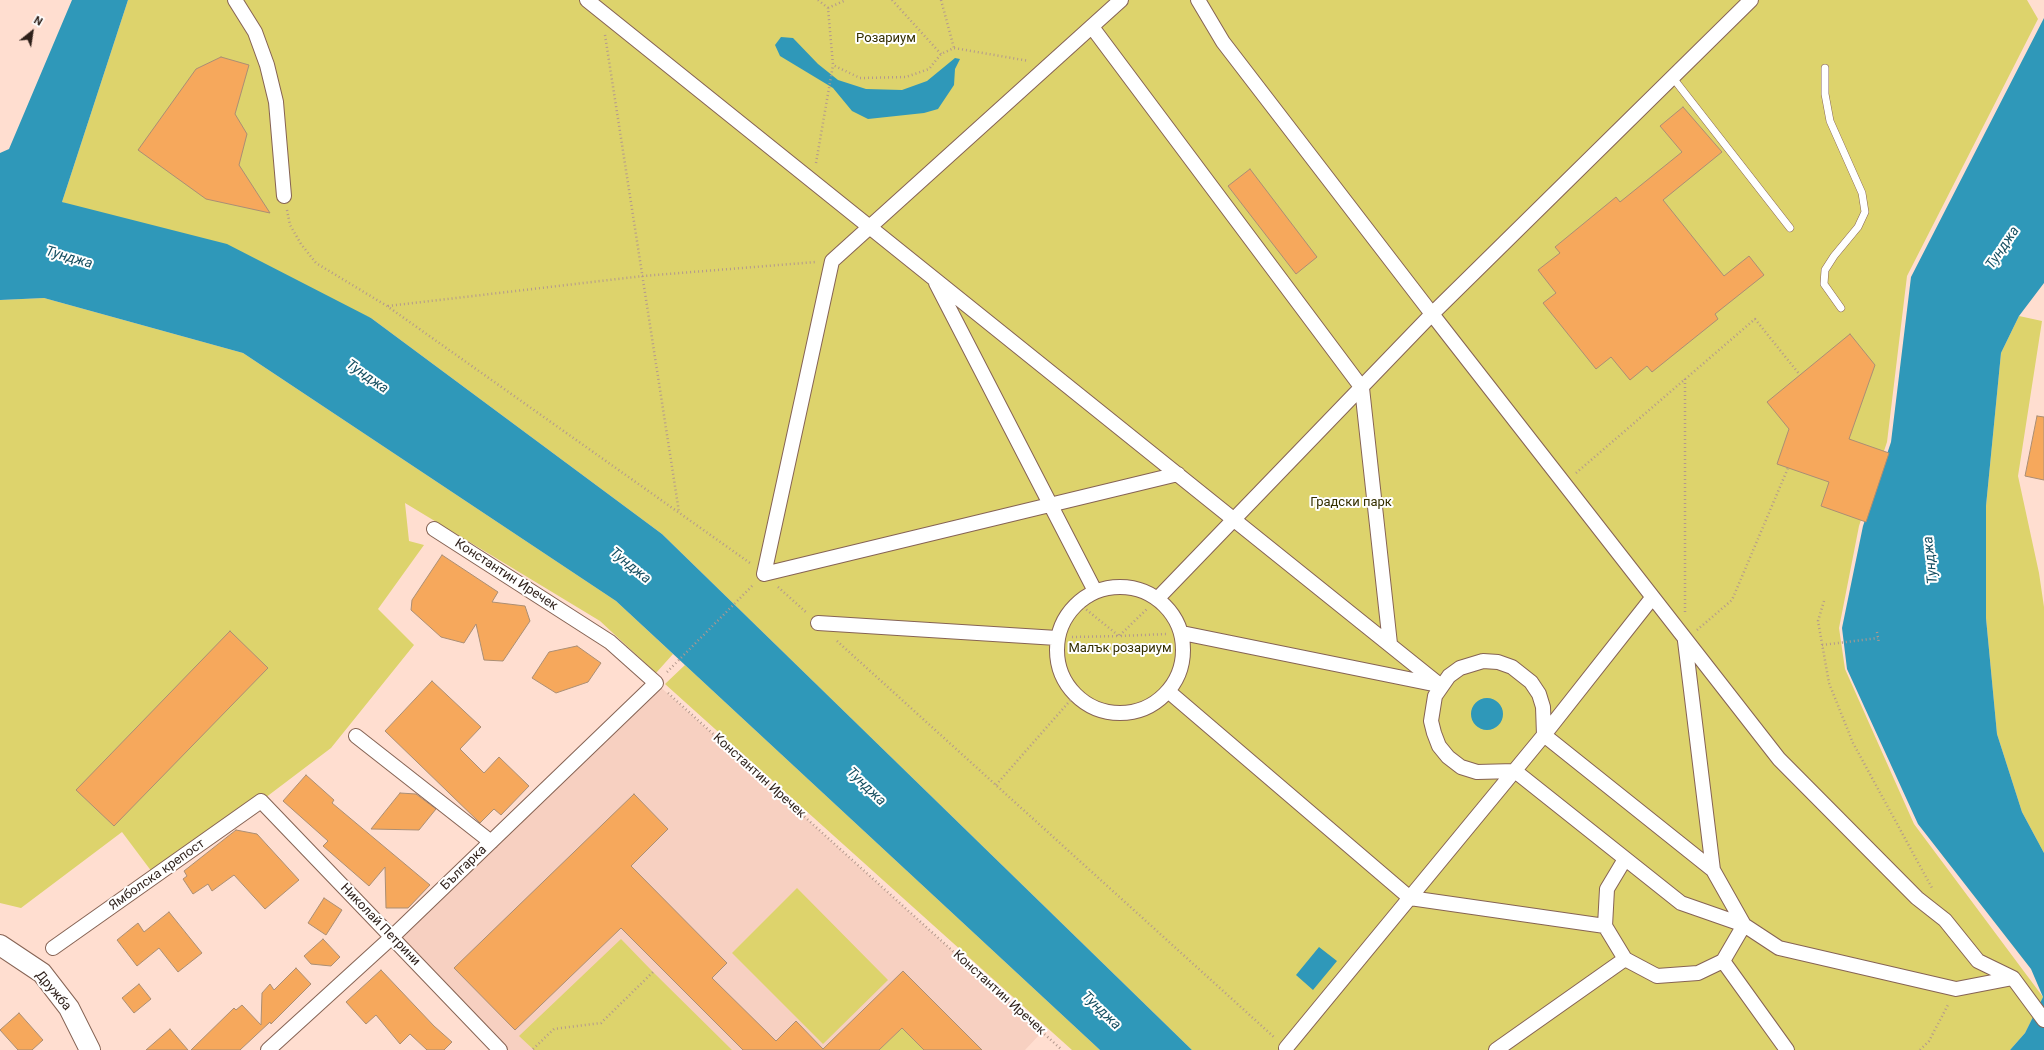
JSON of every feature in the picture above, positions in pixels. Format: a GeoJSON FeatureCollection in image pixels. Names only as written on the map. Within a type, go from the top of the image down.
{"type":"FeatureCollection","features":[{"type":"Feature","properties":{"kind":"street"},"geometry":{"type":"LineString","coordinates":[[235,0],[255,32],[267,65],[276,102],[284,196]]}},
{"type":"Feature","properties":{"kind":"street"},"geometry":{"type":"LineString","coordinates":[[587,0],[1441,686]]}},
{"type":"Feature","properties":{"kind":"street"},"geometry":{"type":"LineString","coordinates":[[1121,0],[832,261],[764,574],[1051,506],[1178,474]]}},
{"type":"Feature","properties":{"kind":"street"},"geometry":{"type":"LineString","coordinates":[[1198,0],[1223,42],[1563,484],[1779,760],[1917,898],[1945,920],[1978,961],[2013,978],[2044,1020]]}},
{"type":"Feature","properties":{"kind":"street"},"geometry":{"type":"LineString","coordinates":[[1158,598],[1235,520],[1432,314],[1751,0]]}},
{"type":"Feature","properties":{"kind":"street"},"geometry":{"type":"LineString","coordinates":[[1092,27],[1362,388],[1390,644]]}},
{"type":"Feature","properties":{"kind":"street"},"geometry":{"type":"LineString","coordinates":[[933,277],[1094,591]]}},
{"type":"Feature","properties":{"kind":"street","name":"Константин Иречек"},"geometry":{"type":"LineString","coordinates":[[434,530],[610,642],[656,683]]}},
{"type":"Feature","properties":{"kind":"street"},"geometry":{"type":"LineString","coordinates":[[1116,586],[1138,588],[1158,598],[1173,614],[1182,633],[1184,654],[1179,674],[1168,691],[1152,705],[1133,712],[1112,713],[1092,707],[1075,695],[1063,678],[1057,659],[1057,638],[1064,618],[1077,602],[1094,591],[1116,586]]}},
{"type":"Feature","properties":{"kind":"street"},"geometry":{"type":"LineString","coordinates":[[1286,1048],[1515,771],[1652,598]]}},
{"type":"Feature","properties":{"kind":"street"},"geometry":{"type":"LineString","coordinates":[[818,623],[1057,638]]}},
{"type":"Feature","properties":{"kind":"street"},"geometry":{"type":"LineString","coordinates":[[1182,633],[1441,686]]}},
{"type":"Feature","properties":{"kind":"street"},"geometry":{"type":"LineString","coordinates":[[1685,640],[1713,870]]}},
{"type":"Feature","properties":{"kind":"street"},"geometry":{"type":"LineString","coordinates":[[1744,925],[1713,870],[1544,735],[1543,707],[1539,694],[1531,682],[1512,667],[1498,662],[1483,661],[1471,664],[1449,676],[1435,696],[1431,721],[1439,746],[1448,757],[1461,767],[1477,772],[1515,771],[1681,903],[1744,925],[1779,948],[1956,988],[2013,978]]}},
{"type":"Feature","properties":{"kind":"street","name":"Българка"},"geometry":{"type":"LineString","coordinates":[[268,1050],[392,937],[656,683]]}},
{"type":"Feature","properties":{"kind":"street"},"geometry":{"type":"LineString","coordinates":[[1168,691],[1410,898],[1605,926]]}},
{"type":"Feature","properties":{"kind":"street"},"geometry":{"type":"LineString","coordinates":[[356,736],[491,842]]}},
{"type":"Feature","properties":{"kind":"street","name":"Николай Петрини"},"geometry":{"type":"LineString","coordinates":[[261,801],[500,1050]]}},
{"type":"Feature","properties":{"kind":"street","name":"Ямболска крепост"},"geometry":{"type":"LineString","coordinates":[[52,948],[261,801]]}},
{"type":"Feature","properties":{"kind":"street"},"geometry":{"type":"LineString","coordinates":[[1625,859],[1607,890],[1605,926],[1625,959],[1657,976],[1698,972],[1723,961],[1744,925]]}},
{"type":"Feature","properties":{"kind":"street","name":"Дружба"},"geometry":{"type":"LineString","coordinates":[[0,945],[42,973],[69,1008],[90,1050]]}},
{"type":"Feature","properties":{"kind":"street"},"geometry":{"type":"LineString","coordinates":[[1496,1050],[1625,959]]}},
{"type":"Feature","properties":{"kind":"street"},"geometry":{"type":"LineString","coordinates":[[1723,961],[1787,1050]]}},
{"type":"Feature","properties":{"kind":"lane"},"geometry":{"type":"LineString","coordinates":[[1825,68],[1825,94],[1830,121],[1862,193],[1865,212],[1858,227],[1834,256],[1825,270],[1824,284],[1841,308]]}},
{"type":"Feature","properties":{"kind":"lane"},"geometry":{"type":"LineString","coordinates":[[1673,78],[1790,228]]}},
{"type":"Feature","properties":{"kind":"path"},"geometry":{"type":"LineString","coordinates":[[813,181],[833,65],[828,8],[818,0]]}},
{"type":"Feature","properties":{"kind":"path"},"geometry":{"type":"LineString","coordinates":[[828,8],[846,0]]}},
{"type":"Feature","properties":{"kind":"path"},"geometry":{"type":"LineString","coordinates":[[892,0],[941,54]]}},
{"type":"Feature","properties":{"kind":"path"},"geometry":{"type":"LineString","coordinates":[[941,0],[954,48]]}},
{"type":"Feature","properties":{"kind":"path"},"geometry":{"type":"LineString","coordinates":[[601,11],[679,512]]}},
{"type":"Feature","properties":{"kind":"path"},"geometry":{"type":"LineString","coordinates":[[833,65],[860,78],[906,77],[929,69],[941,54],[954,48],[1049,65]]}},
{"type":"Feature","properties":{"kind":"path"},"geometry":{"type":"LineString","coordinates":[[284,196],[290,225],[301,244],[316,263],[387,306],[679,512],[764,574],[1286,1048]]}},
{"type":"Feature","properties":{"kind":"path"},"geometry":{"type":"LineString","coordinates":[[387,306],[643,276],[832,261]]}},
{"type":"Feature","properties":{"kind":"path"},"geometry":{"type":"LineString","coordinates":[[1563,484],[1755,319],[1800,375]]}},
{"type":"Feature","properties":{"kind":"path"},"geometry":{"type":"LineString","coordinates":[[1685,379],[1685,640]]}},
{"type":"Feature","properties":{"kind":"path"},"geometry":{"type":"LineString","coordinates":[[1685,640],[1732,600],[1788,468]]}},
{"type":"Feature","properties":{"kind":"path"},"geometry":{"type":"LineString","coordinates":[[656,683],[764,574]]}},
{"type":"Feature","properties":{"kind":"path"},"geometry":{"type":"LineString","coordinates":[[1120,636],[1158,598]]}},
{"type":"Feature","properties":{"kind":"path"},"geometry":{"type":"LineString","coordinates":[[1824,601],[1818,621],[1829,683],[1853,744],[1932,889]]}},
{"type":"Feature","properties":{"kind":"path"},"geometry":{"type":"LineString","coordinates":[[1077,602],[1120,636]]}},
{"type":"Feature","properties":{"kind":"path"},"geometry":{"type":"LineString","coordinates":[[1877,632],[1879,643]]}},
{"type":"Feature","properties":{"kind":"path"},"geometry":{"type":"LineString","coordinates":[[1057,638],[1182,633]]}},
{"type":"Feature","properties":{"kind":"path"},"geometry":{"type":"LineString","coordinates":[[1822,645],[1878,638]]}},
{"type":"Feature","properties":{"kind":"path","name":"Константин Иречек"},"geometry":{"type":"LineString","coordinates":[[656,683],[1062,1050]]}},
{"type":"Feature","properties":{"kind":"path"},"geometry":{"type":"LineString","coordinates":[[996,785],[1075,695]]}},
{"type":"Feature","properties":{"kind":"path"},"geometry":{"type":"LineString","coordinates":[[533,1049],[554,1029],[601,1023],[653,972]]}},
{"type":"Feature","properties":{"kind":"path"},"geometry":{"type":"LineString","coordinates":[[1920,1050],[1929,1041],[1956,988]]}},
{"type":"Feature","properties":{"kind":"shaded area"},"geometry":{"type":"Polygon","coordinates":[[[656,683],[1042,1032],[1025,1050],[500,1050],[392,937],[656,683]]]}},
{"type":"Feature","properties":{"kind":"green space","name":"Градски парк"},"geometry":{"type":"Polygon","coordinates":[[[128,0],[2027,0],[2038,19],[1907,276],[1887,442],[1859,526],[1839,628],[1845,669],[1914,824],[2043,997],[2025,1033],[2010,1050],[1192,1050],[662,534],[371,318],[62,202],[128,0]]]}},
{"type":"Feature","properties":{"kind":"green space"},"geometry":{"type":"Polygon","coordinates":[[[44,298],[243,353],[616,601],[673,654],[656,673],[600,621],[405,503],[409,541],[424,545],[378,609],[414,645],[331,748],[261,801],[155,876],[122,832],[21,908],[0,903],[0,300],[44,298]]]}},
{"type":"Feature","properties":{"kind":"green space"},"geometry":{"type":"Polygon","coordinates":[[[2019,316],[2042,321],[2018,476],[2039,573],[2044,607],[2044,853],[2022,812],[1997,734],[1986,618],[1986,506],[2001,353],[2019,316]]]}},
{"type":"Feature","properties":{"kind":"green space"},"geometry":{"type":"Polygon","coordinates":[[[685,665],[1100,1050],[1072,1050],[665,684],[685,665]]]}},
{"type":"Feature","properties":{"kind":"green space"},"geometry":{"type":"Polygon","coordinates":[[[797,888],[888,980],[823,1044],[732,953],[797,888]]]}},
{"type":"Feature","properties":{"kind":"green space"},"geometry":{"type":"Polygon","coordinates":[[[621,939],[732,1050],[534,1050],[519,1036],[621,939]]]}},
{"type":"Feature","properties":{"kind":"green space"},"geometry":{"type":"Polygon","coordinates":[[[902,1028],[924,1050],[879,1050],[902,1028]]]}},
{"type":"Feature","properties":{"kind":"water","name":"Тунджа"},"geometry":{"type":"Polygon","coordinates":[[[72,0],[128,0],[62,202],[227,244],[371,318],[662,534],[1192,1050],[1100,1050],[616,601],[243,353],[44,298],[0,300],[0,153],[9,149],[72,0]]]}},
{"type":"Feature","properties":{"kind":"water","name":"Тунджа"},"geometry":{"type":"Polygon","coordinates":[[[2044,18],[2044,283],[2019,316],[2001,353],[1986,506],[1986,618],[1997,734],[2022,812],[2044,853],[2044,1050],[2010,1050],[2025,1033],[2043,997],[2031,969],[1918,824],[1847,669],[1842,628],[1863,526],[1891,442],[1911,277],[2044,18]]]}},
{"type":"Feature","properties":{"kind":"water"},"geometry":{"type":"Polygon","coordinates":[[[781,37],[793,38],[818,64],[838,80],[866,89],[902,90],[927,81],[955,58],[960,59],[955,69],[954,85],[938,109],[924,113],[868,119],[852,111],[833,88],[780,56],[775,45],[781,37]]]}},
{"type":"Feature","properties":{"kind":"water"},"geometry":{"type":"Polygon","coordinates":[[[1487,698],[1498,703],[1503,714],[1498,725],[1487,730],[1476,725],[1471,714],[1476,703],[1487,698]]]}},
{"type":"Feature","properties":{"kind":"water"},"geometry":{"type":"Polygon","coordinates":[[[1319,947],[1337,961],[1313,990],[1296,975],[1319,947]]]}},
{"type":"Feature","properties":{"kind":"building"},"geometry":{"type":"Polygon","coordinates":[[[221,57],[249,65],[235,114],[247,134],[239,165],[270,213],[206,199],[138,150],[196,69],[221,57]]]}},
{"type":"Feature","properties":{"kind":"building"},"geometry":{"type":"Polygon","coordinates":[[[1683,107],[1722,152],[1663,200],[1724,276],[1749,256],[1764,275],[1715,314],[1718,319],[1652,372],[1647,366],[1630,380],[1611,357],[1596,369],[1543,303],[1556,293],[1538,270],[1560,253],[1555,247],[1616,197],[1620,202],[1682,152],[1660,126],[1683,107]]]}},
{"type":"Feature","properties":{"kind":"building"},"geometry":{"type":"Polygon","coordinates":[[[1250,169],[1317,257],[1296,274],[1228,186],[1250,169]]]}},
{"type":"Feature","properties":{"kind":"building"},"geometry":{"type":"Polygon","coordinates":[[[1850,334],[1875,365],[1849,439],[1889,453],[1866,522],[1821,506],[1829,482],[1777,464],[1789,429],[1767,402],[1850,334]]]}},
{"type":"Feature","properties":{"kind":"building"},"geometry":{"type":"Polygon","coordinates":[[[2037,416],[2044,417],[2044,480],[2025,476],[2037,416]]]}},
{"type":"Feature","properties":{"kind":"building"},"geometry":{"type":"Polygon","coordinates":[[[442,555],[498,592],[492,602],[525,606],[530,621],[503,661],[484,660],[476,624],[464,643],[441,637],[411,610],[412,600],[442,555]]]}},
{"type":"Feature","properties":{"kind":"building"},"geometry":{"type":"Polygon","coordinates":[[[230,631],[268,668],[114,826],[76,790],[230,631]]]}},
{"type":"Feature","properties":{"kind":"building"},"geometry":{"type":"Polygon","coordinates":[[[577,646],[601,663],[588,682],[556,693],[532,678],[549,652],[577,646]]]}},
{"type":"Feature","properties":{"kind":"building"},"geometry":{"type":"Polygon","coordinates":[[[432,681],[481,727],[460,749],[484,773],[499,757],[529,786],[501,815],[494,809],[480,823],[385,731],[432,681]]]}},
{"type":"Feature","properties":{"kind":"building"},"geometry":{"type":"Polygon","coordinates":[[[306,775],[334,800],[332,803],[430,885],[408,908],[386,908],[385,867],[369,886],[323,846],[328,841],[283,801],[306,775]]]}},
{"type":"Feature","properties":{"kind":"building"},"geometry":{"type":"Polygon","coordinates":[[[400,793],[416,794],[436,809],[419,830],[371,829],[400,793]]]}},
{"type":"Feature","properties":{"kind":"building"},"geometry":{"type":"Polygon","coordinates":[[[634,794],[668,829],[631,866],[727,963],[712,978],[776,1041],[796,1021],[823,1049],[903,971],[982,1050],[924,1050],[902,1028],[879,1050],[743,1050],[621,928],[515,1030],[454,968],[634,794]]]}},
{"type":"Feature","properties":{"kind":"building"},"geometry":{"type":"Polygon","coordinates":[[[236,830],[257,834],[299,880],[265,909],[234,875],[212,891],[208,884],[193,894],[183,879],[187,876],[184,871],[236,830]]]}},
{"type":"Feature","properties":{"kind":"building"},"geometry":{"type":"Polygon","coordinates":[[[324,898],[342,910],[326,935],[308,923],[324,898]]]}},
{"type":"Feature","properties":{"kind":"building"},"geometry":{"type":"Polygon","coordinates":[[[169,912],[202,953],[178,972],[159,948],[137,966],[117,940],[138,923],[144,932],[169,912]]]}},
{"type":"Feature","properties":{"kind":"building"},"geometry":{"type":"Polygon","coordinates":[[[323,939],[340,957],[331,966],[311,964],[304,956],[323,939]]]}},
{"type":"Feature","properties":{"kind":"building"},"geometry":{"type":"Polygon","coordinates":[[[296,968],[311,984],[271,1024],[270,1022],[240,1050],[191,1050],[234,1008],[236,1010],[242,1005],[261,1025],[262,993],[270,984],[274,990],[296,968]]]}},
{"type":"Feature","properties":{"kind":"building"},"geometry":{"type":"Polygon","coordinates":[[[381,970],[434,1026],[452,1042],[444,1050],[427,1050],[410,1034],[400,1044],[376,1015],[366,1024],[346,1002],[381,970]]]}},
{"type":"Feature","properties":{"kind":"building"},"geometry":{"type":"Polygon","coordinates":[[[139,984],[151,999],[134,1013],[122,998],[139,984]]]}},
{"type":"Feature","properties":{"kind":"building"},"geometry":{"type":"Polygon","coordinates":[[[19,1013],[43,1040],[32,1050],[18,1050],[0,1030],[19,1013]]]}},
{"type":"Feature","properties":{"kind":"building"},"geometry":{"type":"Polygon","coordinates":[[[170,1029],[188,1050],[146,1050],[170,1029]]]}},
{"type":"Feature","properties":{"kind":"park label","name":"Розариум"},"geometry":{"type":"Point","coordinates":[886,39]}},
{"type":"Feature","properties":{"kind":"park label","name":"Малък розариум"},"geometry":{"type":"Point","coordinates":[1120,649]}}]}
